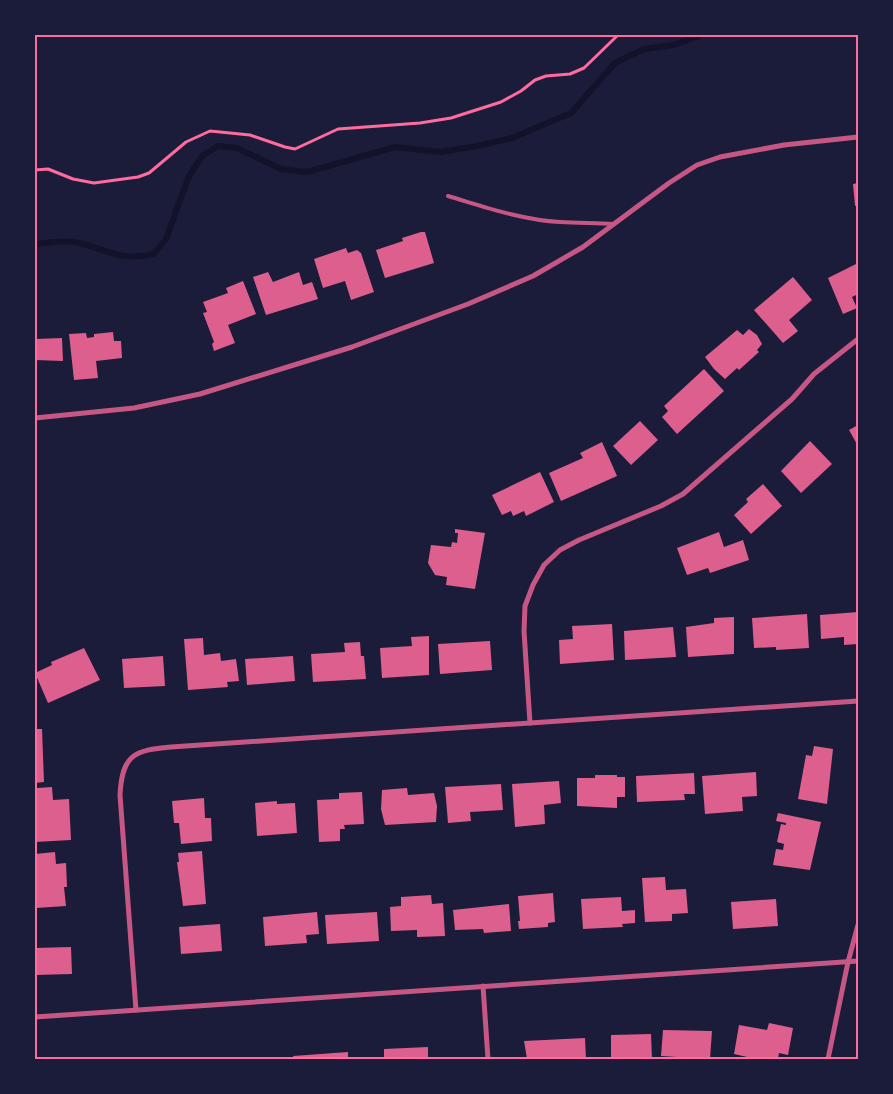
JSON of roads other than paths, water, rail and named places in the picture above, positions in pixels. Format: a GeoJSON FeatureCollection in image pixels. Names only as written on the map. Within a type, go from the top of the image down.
{"type":"FeatureCollection","features":[{"type":"Feature","properties":{"kind":"street"},"geometry":{"type":"LineString","coordinates":[[35,418],[134,408],[200,394],[352,348],[468,304],[533,276],[583,247],[669,182],[697,165],[720,158],[784,145],[858,137]]}},
{"type":"Feature","properties":{"kind":"street"},"geometry":{"type":"LineString","coordinates":[[530,723],[524,631],[525,606],[532,585],[544,565],[560,550],[661,506],[683,494],[792,399],[814,374],[858,339]]}},
{"type":"Feature","properties":{"kind":"street"},"geometry":{"type":"LineString","coordinates":[[136,1010],[120,795],[121,777],[128,763],[139,751],[171,747],[858,701]]}},
{"type":"Feature","properties":{"kind":"street"},"geometry":{"type":"LineString","coordinates":[[828,1059],[848,962],[858,925]]}},
{"type":"Feature","properties":{"kind":"street"},"geometry":{"type":"LineString","coordinates":[[35,1017],[858,961]]}},
{"type":"Feature","properties":{"kind":"street"},"geometry":{"type":"LineString","coordinates":[[483,986],[488,1059]]}},
{"type":"Feature","properties":{"kind":"lane"},"geometry":{"type":"LineString","coordinates":[[448,196],[501,212],[535,219],[614,224]]}},
{"type":"Feature","properties":{"kind":"waterway"},"geometry":{"type":"LineString","coordinates":[[35,244],[69,241],[121,255],[141,256],[154,254],[166,239],[189,176],[202,156],[218,146],[237,148],[281,169],[307,172],[395,147],[441,152],[512,138],[571,113],[615,63],[644,49],[674,45],[701,35]]}}]}
